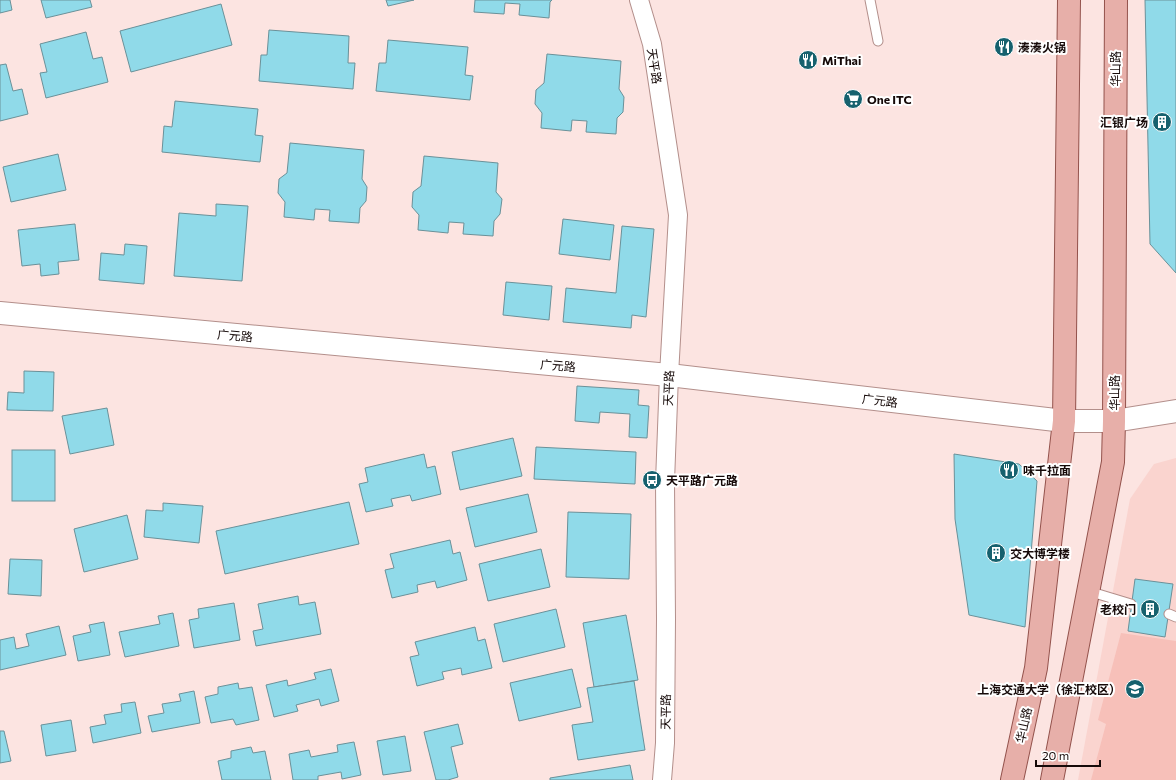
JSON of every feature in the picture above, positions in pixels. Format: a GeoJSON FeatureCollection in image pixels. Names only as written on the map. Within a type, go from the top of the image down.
{"type":"FeatureCollection","features":[{"type":"Feature","properties":{"kind":"main road","name":"华山路"},"geometry":{"type":"LineString","coordinates":[[1012,780],[1036,668],[1064,421],[1069,0]]}},
{"type":"Feature","properties":{"kind":"main road","name":"华山路"},"geometry":{"type":"LineString","coordinates":[[1052,780],[1113,462],[1116,0]]}},
{"type":"Feature","properties":{"kind":"street","name":"天平路"},"geometry":{"type":"LineString","coordinates":[[639,0],[652,44],[678,215],[669,375],[665,482],[665,743],[662,780]]}},
{"type":"Feature","properties":{"kind":"street","name":"广元路"},"geometry":{"type":"LineString","coordinates":[[0,313],[669,375],[1064,421],[1114,421],[1176,411]]}},
{"type":"Feature","properties":{"kind":"lane"},"geometry":{"type":"LineString","coordinates":[[870,0],[878,41]]}},
{"type":"Feature","properties":{"kind":"lane"},"geometry":{"type":"LineString","coordinates":[[1088,591],[1131,604]]}},
{"type":"Feature","properties":{"kind":"shaded area","name":"上海交通大学（徐汇校区）"},"geometry":{"type":"Polygon","coordinates":[[[1176,458],[1176,780],[1078,780],[1130,499],[1154,464],[1176,458]]]}},
{"type":"Feature","properties":{"kind":"shaded area"},"geometry":{"type":"Polygon","coordinates":[[[1121,633],[1176,641],[1176,780],[1091,780],[1106,724],[1098,720],[1121,633]]]}},
{"type":"Feature","properties":{"kind":"building"},"geometry":{"type":"Polygon","coordinates":[[[0,0],[10,0],[12,10],[0,13],[0,0]]]}},
{"type":"Feature","properties":{"kind":"building"},"geometry":{"type":"Polygon","coordinates":[[[41,0],[90,0],[92,7],[46,18],[41,0]]]}},
{"type":"Feature","properties":{"kind":"building"},"geometry":{"type":"Polygon","coordinates":[[[386,0],[414,0],[388,6],[386,0]]]}},
{"type":"Feature","properties":{"kind":"building"},"geometry":{"type":"Polygon","coordinates":[[[475,0],[552,0],[550,2],[549,18],[519,15],[520,4],[505,3],[504,14],[474,12],[475,0]]]}},
{"type":"Feature","properties":{"kind":"building","name":"汇银广场"},"geometry":{"type":"Polygon","coordinates":[[[1145,0],[1176,0],[1176,273],[1150,244],[1145,0]]]}},
{"type":"Feature","properties":{"kind":"building"},"geometry":{"type":"Polygon","coordinates":[[[221,4],[232,45],[131,72],[120,31],[221,4]]]}},
{"type":"Feature","properties":{"kind":"building"},"geometry":{"type":"Polygon","coordinates":[[[269,30],[349,36],[348,63],[355,63],[353,89],[259,81],[261,55],[267,55],[269,30]]]}},
{"type":"Feature","properties":{"kind":"building"},"geometry":{"type":"Polygon","coordinates":[[[86,32],[93,59],[102,57],[108,82],[46,98],[40,73],[47,72],[40,44],[86,32]]]}},
{"type":"Feature","properties":{"kind":"building"},"geometry":{"type":"Polygon","coordinates":[[[388,40],[468,47],[465,75],[473,76],[470,100],[376,91],[379,63],[386,63],[388,40]]]}},
{"type":"Feature","properties":{"kind":"building"},"geometry":{"type":"Polygon","coordinates":[[[547,54],[621,61],[619,89],[624,97],[623,112],[617,118],[616,134],[586,132],[587,121],[572,120],[571,131],[541,128],[542,113],[535,104],[536,90],[544,83],[547,54]]]}},
{"type":"Feature","properties":{"kind":"building"},"geometry":{"type":"Polygon","coordinates":[[[6,64],[13,91],[22,89],[28,114],[0,121],[0,65],[6,64]]]}},
{"type":"Feature","properties":{"kind":"building"},"geometry":{"type":"Polygon","coordinates":[[[175,101],[258,109],[255,135],[263,136],[260,162],[162,152],[164,126],[172,127],[175,101]]]}},
{"type":"Feature","properties":{"kind":"building"},"geometry":{"type":"Polygon","coordinates":[[[290,143],[364,150],[362,179],[367,187],[366,201],[360,208],[359,223],[329,221],[330,210],[315,209],[314,220],[284,217],[285,202],[278,193],[279,179],[287,173],[290,143]]]}},
{"type":"Feature","properties":{"kind":"building"},"geometry":{"type":"Polygon","coordinates":[[[58,154],[66,190],[11,202],[3,167],[58,154]]]}},
{"type":"Feature","properties":{"kind":"building"},"geometry":{"type":"Polygon","coordinates":[[[424,156],[498,163],[496,192],[502,199],[500,214],[494,221],[493,236],[463,234],[464,223],[449,222],[448,233],[418,230],[419,215],[412,207],[413,192],[421,186],[424,156]]]}},
{"type":"Feature","properties":{"kind":"building"},"geometry":{"type":"Polygon","coordinates":[[[216,204],[248,206],[242,281],[174,276],[179,213],[216,216],[216,204]]]}},
{"type":"Feature","properties":{"kind":"building"},"geometry":{"type":"Polygon","coordinates":[[[563,219],[614,225],[610,260],[559,254],[563,219]]]}},
{"type":"Feature","properties":{"kind":"building"},"geometry":{"type":"Polygon","coordinates":[[[75,224],[79,260],[58,262],[59,274],[41,276],[40,264],[22,266],[18,230],[75,224]]]}},
{"type":"Feature","properties":{"kind":"building"},"geometry":{"type":"Polygon","coordinates":[[[622,226],[654,229],[646,317],[632,315],[631,328],[563,322],[566,288],[616,293],[622,226]]]}},
{"type":"Feature","properties":{"kind":"building"},"geometry":{"type":"Polygon","coordinates":[[[125,244],[147,246],[144,284],[99,280],[101,253],[124,255],[125,244]]]}},
{"type":"Feature","properties":{"kind":"building"},"geometry":{"type":"Polygon","coordinates":[[[506,282],[552,286],[549,320],[503,315],[506,282]]]}},
{"type":"Feature","properties":{"kind":"building"},"geometry":{"type":"Polygon","coordinates":[[[24,371],[54,372],[53,411],[7,410],[8,392],[24,393],[24,371]]]}},
{"type":"Feature","properties":{"kind":"building"},"geometry":{"type":"Polygon","coordinates":[[[577,386],[639,390],[638,405],[649,406],[647,438],[629,437],[630,414],[600,412],[599,423],[575,421],[577,386]]]}},
{"type":"Feature","properties":{"kind":"building"},"geometry":{"type":"Polygon","coordinates":[[[107,408],[114,445],[70,454],[62,416],[107,408]]]}},
{"type":"Feature","properties":{"kind":"building"},"geometry":{"type":"Polygon","coordinates":[[[513,438],[522,476],[460,490],[452,452],[513,438]]]}},
{"type":"Feature","properties":{"kind":"building"},"geometry":{"type":"Polygon","coordinates":[[[536,447],[636,452],[635,484],[534,479],[536,447]]]}},
{"type":"Feature","properties":{"kind":"building"},"geometry":{"type":"Polygon","coordinates":[[[12,450],[55,450],[55,501],[12,501],[12,450]]]}},
{"type":"Feature","properties":{"kind":"building"},"geometry":{"type":"Polygon","coordinates":[[[424,454],[427,468],[435,466],[441,494],[412,501],[410,495],[391,499],[393,506],[366,512],[359,484],[368,482],[365,468],[424,454]]]}},
{"type":"Feature","properties":{"kind":"building","name":"交大博学楼"},"geometry":{"type":"Polygon","coordinates":[[[954,454],[1019,464],[1037,481],[1025,627],[969,615],[955,519],[954,454]]]}},
{"type":"Feature","properties":{"kind":"building"},"geometry":{"type":"Polygon","coordinates":[[[528,494],[537,532],[475,547],[466,508],[528,494]]]}},
{"type":"Feature","properties":{"kind":"building"},"geometry":{"type":"Polygon","coordinates":[[[349,502],[359,544],[225,574],[216,531],[349,502]]]}},
{"type":"Feature","properties":{"kind":"building"},"geometry":{"type":"Polygon","coordinates":[[[163,503],[203,506],[199,543],[144,537],[146,510],[163,511],[163,503]]]}},
{"type":"Feature","properties":{"kind":"building"},"geometry":{"type":"Polygon","coordinates":[[[568,512],[631,514],[629,579],[566,577],[568,512]]]}},
{"type":"Feature","properties":{"kind":"building"},"geometry":{"type":"Polygon","coordinates":[[[127,515],[138,559],[84,572],[74,529],[127,515]]]}},
{"type":"Feature","properties":{"kind":"building"},"geometry":{"type":"Polygon","coordinates":[[[450,540],[453,554],[460,552],[467,580],[437,588],[435,581],[417,585],[418,592],[392,598],[385,570],[394,568],[390,554],[450,540]]]}},
{"type":"Feature","properties":{"kind":"building"},"geometry":{"type":"Polygon","coordinates":[[[541,549],[550,587],[488,601],[479,564],[541,549]]]}},
{"type":"Feature","properties":{"kind":"building"},"geometry":{"type":"Polygon","coordinates":[[[10,559],[42,560],[41,596],[8,594],[10,559]]]}},
{"type":"Feature","properties":{"kind":"building","name":"老校门"},"geometry":{"type":"Polygon","coordinates":[[[1135,579],[1173,584],[1165,637],[1128,631],[1135,579]]]}},
{"type":"Feature","properties":{"kind":"building"},"geometry":{"type":"Polygon","coordinates":[[[298,596],[299,605],[315,602],[321,634],[256,646],[253,631],[263,629],[258,604],[298,596]]]}},
{"type":"Feature","properties":{"kind":"building"},"geometry":{"type":"Polygon","coordinates":[[[234,603],[240,640],[194,648],[189,620],[199,618],[198,609],[234,603]]]}},
{"type":"Feature","properties":{"kind":"building"},"geometry":{"type":"Polygon","coordinates":[[[556,609],[565,647],[503,662],[494,624],[556,609]]]}},
{"type":"Feature","properties":{"kind":"building"},"geometry":{"type":"Polygon","coordinates":[[[173,613],[179,646],[125,657],[119,632],[160,624],[158,616],[173,613]]]}},
{"type":"Feature","properties":{"kind":"building"},"geometry":{"type":"Polygon","coordinates":[[[626,615],[638,680],[594,687],[583,623],[626,615]]]}},
{"type":"Feature","properties":{"kind":"building"},"geometry":{"type":"Polygon","coordinates":[[[104,622],[110,655],[78,661],[73,636],[91,632],[89,625],[104,622]]]}},
{"type":"Feature","properties":{"kind":"building"},"geometry":{"type":"Polygon","coordinates":[[[59,626],[66,655],[0,670],[0,640],[14,637],[16,649],[29,646],[26,634],[59,626]]]}},
{"type":"Feature","properties":{"kind":"building"},"geometry":{"type":"Polygon","coordinates":[[[475,627],[478,641],[485,639],[492,668],[462,675],[461,668],[442,672],[444,679],[417,686],[410,657],[419,655],[415,642],[475,627]]]}},
{"type":"Feature","properties":{"kind":"building"},"geometry":{"type":"Polygon","coordinates":[[[331,669],[339,701],[321,706],[319,699],[296,705],[298,711],[274,717],[266,685],[287,680],[288,686],[316,679],[314,673],[331,669]]]}},
{"type":"Feature","properties":{"kind":"building"},"geometry":{"type":"Polygon","coordinates":[[[572,669],[581,707],[519,721],[510,683],[572,669]]]}},
{"type":"Feature","properties":{"kind":"building"},"geometry":{"type":"Polygon","coordinates":[[[634,681],[645,750],[578,760],[572,725],[593,722],[587,688],[634,681]]]}},
{"type":"Feature","properties":{"kind":"building"},"geometry":{"type":"Polygon","coordinates":[[[238,683],[239,689],[252,687],[259,720],[236,725],[233,719],[211,723],[205,697],[218,694],[218,687],[238,683]]]}},
{"type":"Feature","properties":{"kind":"building"},"geometry":{"type":"Polygon","coordinates":[[[194,691],[200,723],[152,732],[148,716],[164,713],[162,704],[181,701],[179,694],[194,691]]]}},
{"type":"Feature","properties":{"kind":"building"},"geometry":{"type":"Polygon","coordinates":[[[135,702],[141,733],[93,743],[90,727],[106,724],[104,715],[122,712],[121,704],[135,702]]]}},
{"type":"Feature","properties":{"kind":"building"},"geometry":{"type":"Polygon","coordinates":[[[71,720],[76,751],[46,756],[41,725],[71,720]]]}},
{"type":"Feature","properties":{"kind":"building"},"geometry":{"type":"Polygon","coordinates":[[[458,724],[463,744],[451,747],[458,777],[448,780],[436,780],[424,732],[458,724]]]}},
{"type":"Feature","properties":{"kind":"building"},"geometry":{"type":"Polygon","coordinates":[[[0,731],[4,731],[11,761],[0,763],[0,731]]]}},
{"type":"Feature","properties":{"kind":"building"},"geometry":{"type":"Polygon","coordinates":[[[405,736],[411,771],[383,775],[377,741],[405,736]]]}},
{"type":"Feature","properties":{"kind":"building"},"geometry":{"type":"Polygon","coordinates":[[[354,742],[361,775],[342,779],[341,772],[318,776],[318,780],[293,780],[289,754],[309,750],[311,757],[338,752],[337,745],[354,742]]]}},
{"type":"Feature","properties":{"kind":"building"},"geometry":{"type":"Polygon","coordinates":[[[251,747],[253,753],[265,751],[271,780],[222,780],[218,761],[231,758],[231,751],[251,747]]]}},
{"type":"Feature","properties":{"kind":"building"},"geometry":{"type":"Polygon","coordinates":[[[630,765],[633,780],[550,780],[550,778],[630,765]]]}},
{"type":"Feature","properties":{"kind":"place","name":"湊湊火锅"},"geometry":{"type":"Point","coordinates":[1004,47]}},
{"type":"Feature","properties":{"kind":"place","name":"MiThai"},"geometry":{"type":"Point","coordinates":[808,60]}},
{"type":"Feature","properties":{"kind":"place","name":"One ITC"},"geometry":{"type":"Point","coordinates":[853,99]}},
{"type":"Feature","properties":{"kind":"place","name":"汇银广场"},"geometry":{"type":"Point","coordinates":[1162,122]}},
{"type":"Feature","properties":{"kind":"place","name":"味千拉面"},"geometry":{"type":"Point","coordinates":[1009,470]}},
{"type":"Feature","properties":{"kind":"place","name":"天平路广元路"},"geometry":{"type":"Point","coordinates":[652,480]}},
{"type":"Feature","properties":{"kind":"place","name":"交大博学楼"},"geometry":{"type":"Point","coordinates":[996,553]}},
{"type":"Feature","properties":{"kind":"place","name":"老校门"},"geometry":{"type":"Point","coordinates":[1150,609]}},
{"type":"Feature","properties":{"kind":"place","name":"上海交通大学（徐汇校区）"},"geometry":{"type":"Point","coordinates":[1135,689]}}]}
